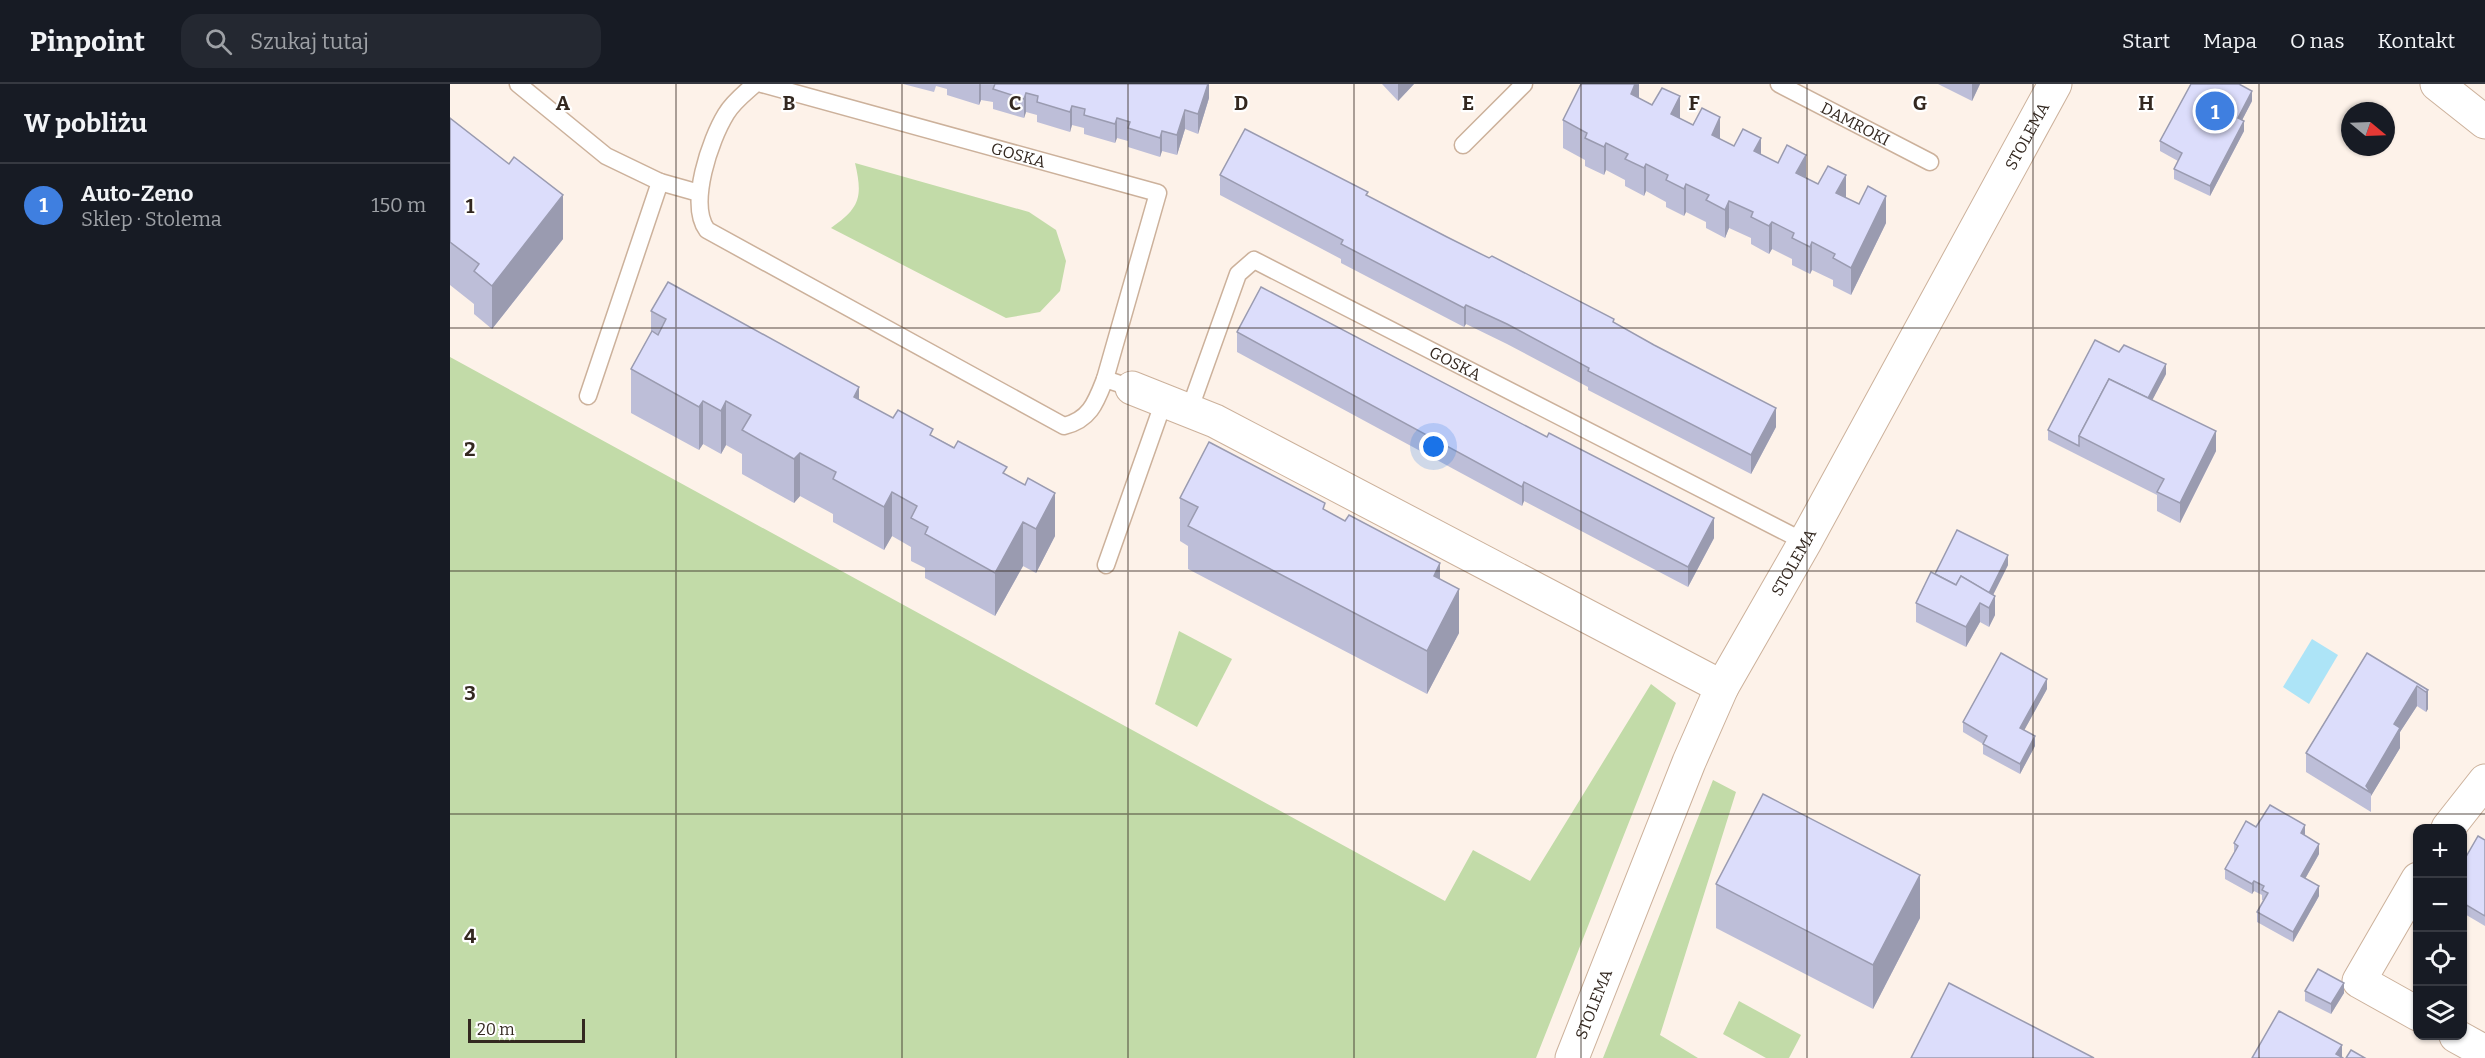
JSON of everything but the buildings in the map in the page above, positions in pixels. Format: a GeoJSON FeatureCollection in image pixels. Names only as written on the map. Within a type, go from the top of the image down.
{"type":"FeatureCollection","features":[{"type":"Feature","properties":{"kind":"street","name":"STOLEMA"},"geometry":{"type":"LineString","coordinates":[[1572,1058],[1689,762],[1722,687],[1805,542],[2055,84]]}},
{"type":"Feature","properties":{"kind":"street"},"geometry":{"type":"LineString","coordinates":[[2451,88],[2485,122]]}},
{"type":"Feature","properties":{"kind":"street"},"geometry":{"type":"LineString","coordinates":[[1118,383],[1215,421],[1722,687]]}},
{"type":"Feature","properties":{"kind":"street"},"geometry":{"type":"LineString","coordinates":[[2451,824],[2485,781]]}},
{"type":"Feature","properties":{"kind":"street"},"geometry":{"type":"LineString","coordinates":[[2413,888],[2359,981],[2413,1011]]}},
{"type":"Feature","properties":{"kind":"street"},"geometry":{"type":"LineString","coordinates":[[2465,1040],[2485,1052]]}},
{"type":"Feature","properties":{"kind":"lane"},"geometry":{"type":"LineString","coordinates":[[518,84],[606,156],[660,182],[699,193],[726,114],[755,84]]}},
{"type":"Feature","properties":{"kind":"lane","name":"GOSKA"},"geometry":{"type":"LineString","coordinates":[[699,193],[702,223],[707,230],[1064,426],[1077,423],[1118,383],[1158,194],[762,84]]}},
{"type":"Feature","properties":{"kind":"lane"},"geometry":{"type":"LineString","coordinates":[[1463,145],[1524,84]]}},
{"type":"Feature","properties":{"kind":"lane","name":"DAMROKI"},"geometry":{"type":"LineString","coordinates":[[1779,84],[1930,162]]}},
{"type":"Feature","properties":{"kind":"lane"},"geometry":{"type":"LineString","coordinates":[[588,396],[660,182]]}},
{"type":"Feature","properties":{"kind":"lane","name":"GOSKA"},"geometry":{"type":"LineString","coordinates":[[1176,406],[1238,274],[1254,260],[1805,542]]}},
{"type":"Feature","properties":{"kind":"lane"},"geometry":{"type":"LineString","coordinates":[[1106,565],[1176,406]]}},
{"type":"Feature","properties":{"kind":"green space"},"geometry":{"type":"Polygon","coordinates":[[[855,163],[1029,212],[1056,230],[1066,261],[1060,291],[1040,312],[1006,318],[831,228],[848,214],[857,201],[859,185],[855,163]]]}},
{"type":"Feature","properties":{"kind":"green space"},"geometry":{"type":"Polygon","coordinates":[[[450,357],[1445,901],[1473,850],[1530,881],[1651,684],[1676,703],[1536,1058],[450,1058],[450,357]]]}},
{"type":"Feature","properties":{"kind":"green space"},"geometry":{"type":"Polygon","coordinates":[[[1179,631],[1232,659],[1197,727],[1155,704],[1179,631]]]}},
{"type":"Feature","properties":{"kind":"green space"},"geometry":{"type":"Polygon","coordinates":[[[1713,780],[1736,792],[1660,1035],[1698,1058],[1603,1058],[1713,780]]]}},
{"type":"Feature","properties":{"kind":"green space"},"geometry":{"type":"Polygon","coordinates":[[[1739,1001],[1801,1035],[1789,1058],[1766,1058],[1723,1034],[1739,1001]]]}},
{"type":"Feature","properties":{"kind":"water"},"geometry":{"type":"Polygon","coordinates":[[[2312,639],[2338,655],[2309,704],[2283,687],[2312,639]]]}},
{"type":"Feature","properties":{"kind":"place","name":"Auto-Zeno"},"geometry":{"type":"Point","coordinates":[2215,111]}}]}
